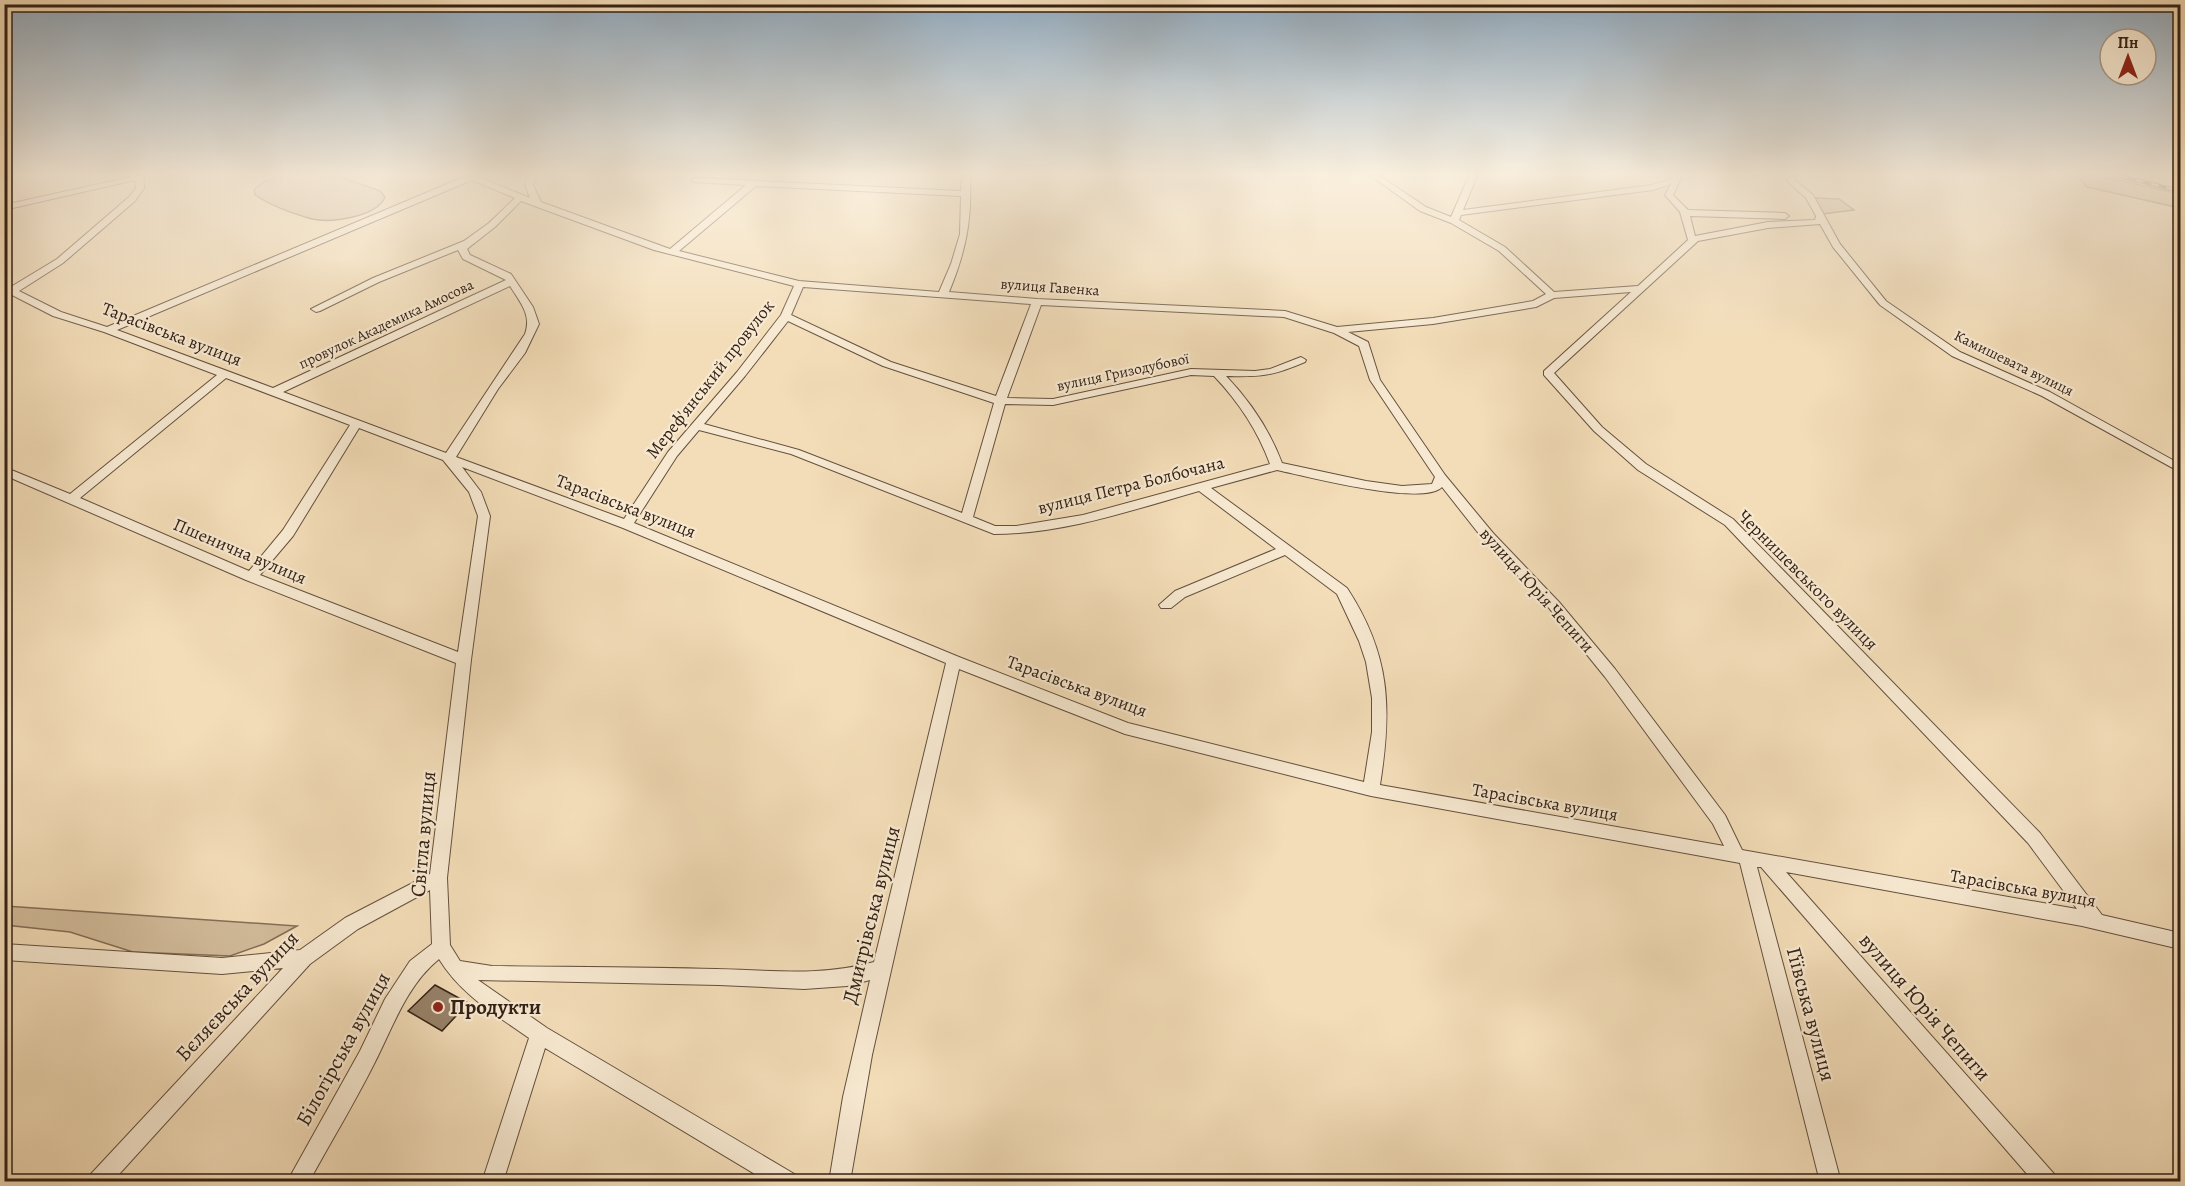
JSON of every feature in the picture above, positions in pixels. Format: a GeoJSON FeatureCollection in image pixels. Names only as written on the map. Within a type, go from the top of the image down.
{"type":"FeatureCollection","features":[{"type":"Feature","properties":{"kind":"street"},"geometry":{"type":"LineString","coordinates":[[8,293],[60,261],[94,231]]}},
{"type":"Feature","properties":{"kind":"street"},"geometry":{"type":"LineString","coordinates":[[108,330],[341,231]]}},
{"type":"Feature","properties":{"kind":"street"},"geometry":{"type":"LineString","coordinates":[[316,309],[376,280],[466,243],[483,231]]}},
{"type":"Feature","properties":{"kind":"street","name":"вулиця Гавенка"},"geometry":{"type":"LineString","coordinates":[[614,231],[672,252],[799,284],[1037,302],[1285,314],[1336,330],[1454,318],[1536,304],[1552,295],[1638,289]]}},
{"type":"Feature","properties":{"kind":"street"},"geometry":{"type":"LineString","coordinates":[[672,252],[697,231]]}},
{"type":"Feature","properties":{"kind":"street"},"geometry":{"type":"LineString","coordinates":[[943,294],[963,241],[964,231]]}},
{"type":"Feature","properties":{"kind":"street"},"geometry":{"type":"LineString","coordinates":[[1477,231],[1502,249],[1552,295]]}},
{"type":"Feature","properties":{"kind":"street"},"geometry":{"type":"LineString","coordinates":[[1687,231],[1693,241]]}},
{"type":"Feature","properties":{"kind":"street","name":"Чернишевського вулиця"},"geometry":{"type":"LineString","coordinates":[[1728,231],[1705,235],[1693,241],[1548,373],[1598,429],[1642,467],[1729,522],[2034,838],[2096,921]]}},
{"type":"Feature","properties":{"kind":"street","name":"Камишевата вулиця"},"geometry":{"type":"LineString","coordinates":[[1828,231],[1836,245],[1883,303],[1956,354],[2046,394],[2181,469]]}},
{"type":"Feature","properties":{"kind":"street"},"geometry":{"type":"LineString","coordinates":[[448,459],[463,439],[486,398],[521,352],[532,331],[533,318],[512,281],[498,270],[466,257],[462,249],[466,243]]}},
{"type":"Feature","properties":{"kind":"street","name":"провулок Академика Амосова"},"geometry":{"type":"LineString","coordinates":[[272,393],[512,281]]}},
{"type":"Feature","properties":{"kind":"street","name":"Мереф'янський провулок"},"geometry":{"type":"LineString","coordinates":[[627,525],[672,454],[741,374],[786,316],[799,284]]}},
{"type":"Feature","properties":{"kind":"street","name":"Тарасівська вулиця"},"geometry":{"type":"LineString","coordinates":[[8,293],[57,314],[108,330],[627,525],[954,661],[1125,728],[1371,790],[2096,921],[2181,941]]}},
{"type":"Feature","properties":{"kind":"street"},"geometry":{"type":"LineString","coordinates":[[966,520],[1000,401],[1037,302]]}},
{"type":"Feature","properties":{"kind":"street","name":"вулиця Гризодубової"},"geometry":{"type":"LineString","coordinates":[[786,316],[887,364],[1000,401],[1053,402],[1191,372],[1255,374],[1272,372],[1301,360]]}},
{"type":"Feature","properties":{"kind":"street","name":"вулиця Юрія Чепиги"},"geometry":{"type":"LineString","coordinates":[[1336,330],[1364,344],[1375,380],[1441,477],[1488,536],[1554,605],[1616,681],[1719,820],[1742,858]]}},
{"type":"Feature","properties":{"kind":"street"},"geometry":{"type":"LineString","coordinates":[[1215,372],[1233,390],[1269,445],[1277,466]]}},
{"type":"Feature","properties":{"kind":"street"},"geometry":{"type":"LineString","coordinates":[[72,499],[224,375]]}},
{"type":"Feature","properties":{"kind":"street"},"geometry":{"type":"LineString","coordinates":[[251,577],[288,533],[356,424]]}},
{"type":"Feature","properties":{"kind":"street","name":"вулиця Петра Болбочана"},"geometry":{"type":"LineString","coordinates":[[695,425],[795,452],[994,530],[1042,527],[1084,519],[1277,466],[1402,490],[1436,487],[1441,477]]}},
{"type":"Feature","properties":{"kind":"street","name":"Світла вулиця"},"geometry":{"type":"LineString","coordinates":[[441,948],[438,878],[484,516],[483,506],[470,483],[448,459]]}},
{"type":"Feature","properties":{"kind":"street","name":"Пшенична вулиця"},"geometry":{"type":"LineString","coordinates":[[4,470],[251,577],[464,660]]}},
{"type":"Feature","properties":{"kind":"street"},"geometry":{"type":"LineString","coordinates":[[1200,486],[1342,591],[1357,618],[1375,666],[1381,694],[1381,727],[1371,790]]}},
{"type":"Feature","properties":{"kind":"street"},"geometry":{"type":"LineString","coordinates":[[1166,604],[1180,594],[1285,550]]}},
{"type":"Feature","properties":{"kind":"street","name":"Дмитрівська вулиця"},"geometry":{"type":"LineString","coordinates":[[839,1182],[852,1102],[954,661]]}},
{"type":"Feature","properties":{"kind":"street","name":"Гіївська вулиця"},"geometry":{"type":"LineString","coordinates":[[1742,858],[1831,1182]]}},
{"type":"Feature","properties":{"kind":"street","name":"вулиця Юрія Чепиги"},"geometry":{"type":"LineString","coordinates":[[1767,862],[2048,1182]]}},
{"type":"Feature","properties":{"kind":"street","name":"Бєляєвська вулиця"},"geometry":{"type":"LineString","coordinates":[[98,1182],[304,958],[328,937],[377,907],[438,878]]}},
{"type":"Feature","properties":{"kind":"street"},"geometry":{"type":"LineString","coordinates":[[441,948],[455,969],[475,990],[540,1034],[789,1182]]}},
{"type":"Feature","properties":{"kind":"street","name":"Білогірська вулиця"},"geometry":{"type":"LineString","coordinates":[[297,1182],[366,1058],[392,1005],[416,966],[441,948]]}},
{"type":"Feature","properties":{"kind":"street"},"geometry":{"type":"LineString","coordinates":[[4,952],[222,966],[304,958]]}},
{"type":"Feature","properties":{"kind":"street"},"geometry":{"type":"LineString","coordinates":[[455,969],[492,974],[719,977],[804,981],[847,978],[882,968]]}},
{"type":"Feature","properties":{"kind":"street"},"geometry":{"type":"LineString","coordinates":[[492,1182],[540,1034]]}},
{"type":"Feature","properties":{"kind":"shaded area"},"geometry":{"type":"Polygon","coordinates":[[[5,906],[297,926],[264,944],[230,956],[133,952],[70,932],[5,925],[5,906]]]}},
{"type":"Feature","properties":{"kind":"building","name":"Продукти"},"geometry":{"type":"Polygon","coordinates":[[[435,985],[468,1003],[442,1031],[408,1011],[435,985]]]}},
{"type":"Feature","properties":{"kind":"place","name":"Продукти"},"geometry":{"type":"Point","coordinates":[438,1007]}}]}
